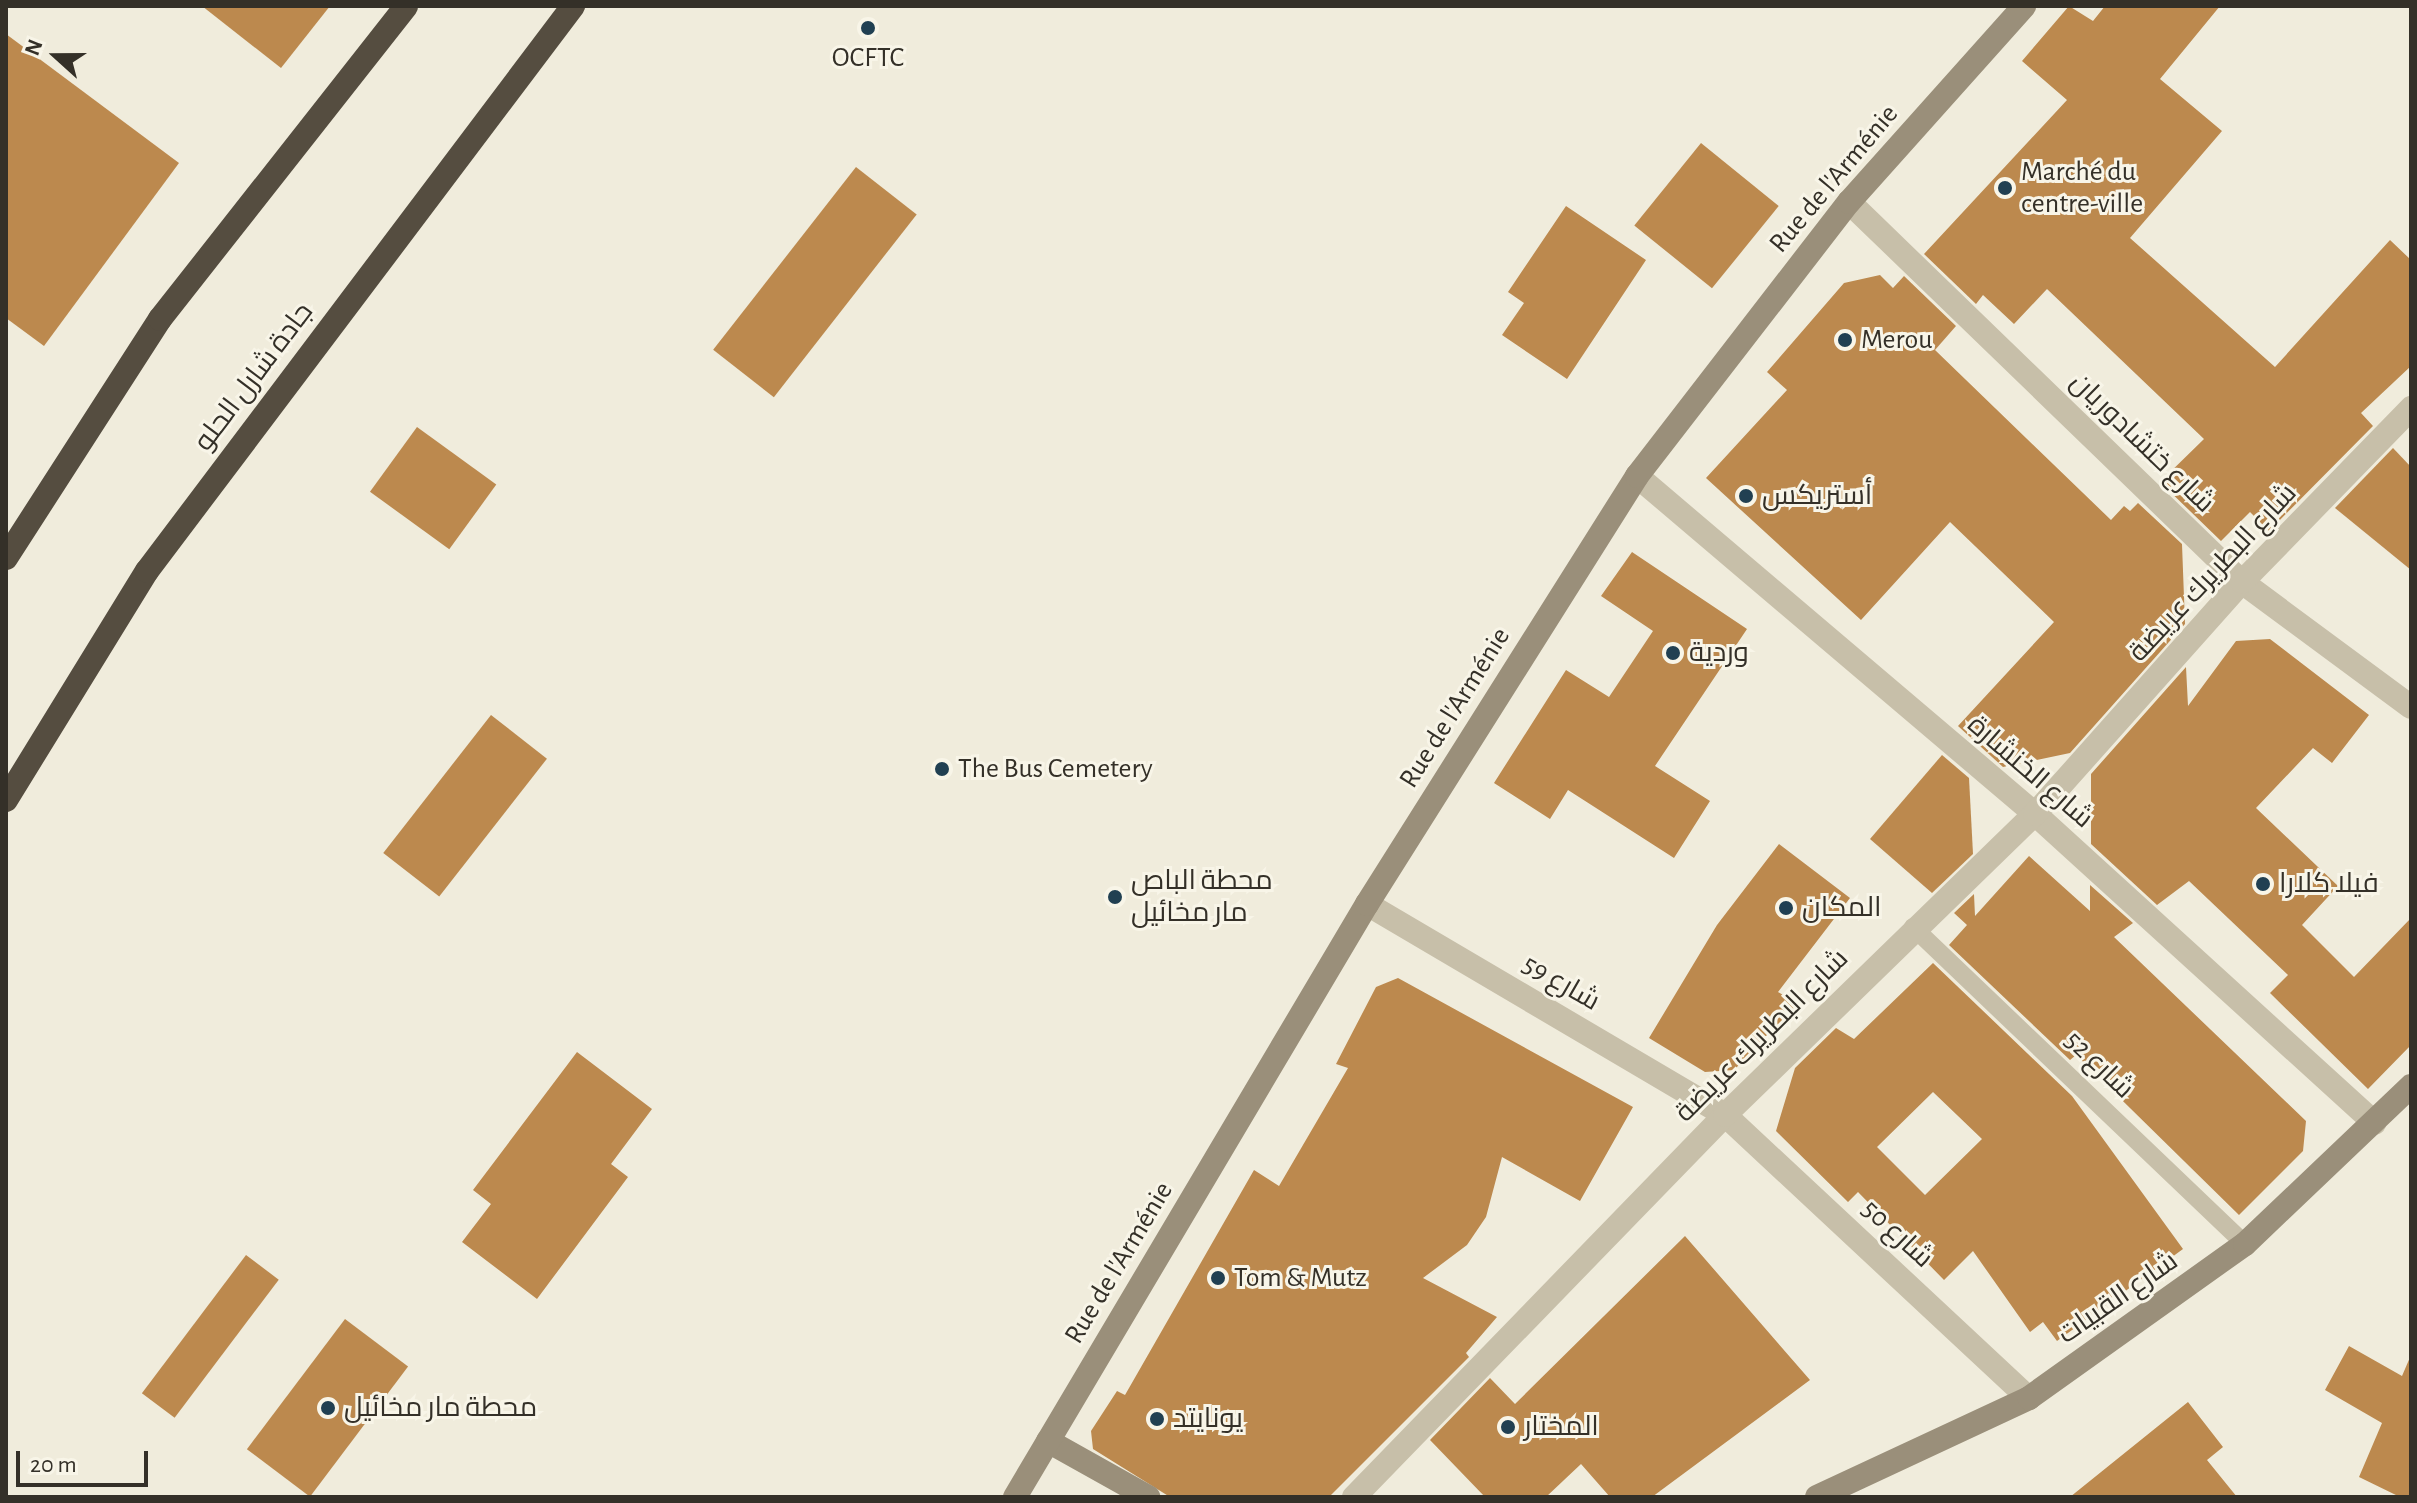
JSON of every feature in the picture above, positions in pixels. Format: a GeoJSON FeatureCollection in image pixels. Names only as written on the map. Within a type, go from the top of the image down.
{"type":"FeatureCollection","features":[{"type":"Feature","properties":{"kind":"highway"},"geometry":{"type":"LineString","coordinates":[[6,558],[160,319],[406,6]]}},
{"type":"Feature","properties":{"kind":"highway","name":"جادة شارل الحلو"},"geometry":{"type":"LineString","coordinates":[[6,800],[147,571],[573,6]]}},
{"type":"Feature","properties":{"kind":"street","name":"Rue de l'Arménie"},"geometry":{"type":"LineString","coordinates":[[1015,1497],[1367,904],[1637,476],[1849,202],[2024,6]]}},
{"type":"Feature","properties":{"kind":"street","name":"شارع ختشادوريان"},"geometry":{"type":"LineString","coordinates":[[1849,202],[2242,582],[2411,707]]}},
{"type":"Feature","properties":{"kind":"street","name":"شارع البطريرك عريضة"},"geometry":{"type":"LineString","coordinates":[[1354,1497],[1725,1115],[1913,927],[2035,814],[2242,582],[2411,408]]}},
{"type":"Feature","properties":{"kind":"street","name":"شارع الخنشارة"},"geometry":{"type":"LineString","coordinates":[[1637,476],[2035,814],[2375,1123]]}},
{"type":"Feature","properties":{"kind":"street","name":"شارع 59"},"geometry":{"type":"LineString","coordinates":[[1367,904],[1725,1115]]}},
{"type":"Feature","properties":{"kind":"street","name":"شارع القبيات"},"geometry":{"type":"LineString","coordinates":[[1817,1497],[2029,1398],[2245,1244],[2411,1086]]}},
{"type":"Feature","properties":{"kind":"street","name":"شارع 50"},"geometry":{"type":"LineString","coordinates":[[1725,1115],[2029,1398]]}},
{"type":"Feature","properties":{"kind":"street"},"geometry":{"type":"LineString","coordinates":[[1048,1441],[1148,1497]]}},
{"type":"Feature","properties":{"kind":"lane","name":"شارع 52"},"geometry":{"type":"LineString","coordinates":[[1913,927],[2245,1244]]}},
{"type":"Feature","properties":{"kind":"building"},"geometry":{"type":"Polygon","coordinates":[[[202,6],[330,6],[281,68],[202,6]]]}},
{"type":"Feature","properties":{"kind":"building"},"geometry":{"type":"Polygon","coordinates":[[[2069,6],[2093,21],[2105,6],[2220,6],[2160,79],[2222,131],[2130,238],[2275,367],[2390,240],[2411,260],[2411,366],[2361,413],[2373,426],[2269,531],[2250,512],[2221,541],[2160,482],[2204,439],[2047,289],[2014,324],[1983,295],[1976,304],[1924,254],[2067,100],[2022,61],[2069,6]]]}},
{"type":"Feature","properties":{"kind":"building"},"geometry":{"type":"Polygon","coordinates":[[[6,34],[179,163],[44,346],[6,318],[6,34]]]}},
{"type":"Feature","properties":{"kind":"building"},"geometry":{"type":"Polygon","coordinates":[[[1701,143],[1779,206],[1712,288],[1634,225],[1701,143]]]}},
{"type":"Feature","properties":{"kind":"building"},"geometry":{"type":"Polygon","coordinates":[[[856,167],[917,214],[774,397],[713,350],[856,167]]]}},
{"type":"Feature","properties":{"kind":"building"},"geometry":{"type":"Polygon","coordinates":[[[1566,206],[1646,260],[1567,379],[1502,335],[1524,303],[1508,292],[1566,206]]]}},
{"type":"Feature","properties":{"kind":"building"},"geometry":{"type":"Polygon","coordinates":[[[1880,275],[1893,288],[1904,276],[1956,326],[1935,350],[2111,520],[2124,506],[2130,511],[2138,503],[2182,544],[2185,624],[2070,753],[2003,767],[1958,726],[2054,622],[1950,522],[1861,620],[1706,478],[1787,390],[1767,372],[1844,283],[1880,275]]]}},
{"type":"Feature","properties":{"kind":"building"},"geometry":{"type":"Polygon","coordinates":[[[417,427],[496,485],[449,549],[370,492],[417,427]]]}},
{"type":"Feature","properties":{"kind":"building"},"geometry":{"type":"Polygon","coordinates":[[[2393,448],[2411,467],[2411,570],[2335,508],[2393,448]]]}},
{"type":"Feature","properties":{"kind":"building"},"geometry":{"type":"Polygon","coordinates":[[[1632,552],[1747,629],[1655,766],[1710,801],[1674,858],[1568,790],[1550,819],[1494,783],[1566,670],[1609,697],[1653,631],[1601,596],[1632,552]]]}},
{"type":"Feature","properties":{"kind":"building"},"geometry":{"type":"Polygon","coordinates":[[[2270,639],[2369,715],[2332,763],[2313,748],[2256,808],[2338,886],[2302,925],[2354,977],[2411,918],[2411,1045],[2368,1089],[2270,993],[2288,975],[2189,881],[2157,905],[2091,844],[2091,774],[2186,667],[2188,706],[2236,641],[2270,639]]]}},
{"type":"Feature","properties":{"kind":"building"},"geometry":{"type":"Polygon","coordinates":[[[491,715],[547,759],[439,897],[383,853],[491,715]]]}},
{"type":"Feature","properties":{"kind":"building"},"geometry":{"type":"Polygon","coordinates":[[[1942,755],[1969,778],[1973,854],[1932,893],[1870,839],[1942,755]]]}},
{"type":"Feature","properties":{"kind":"building"},"geometry":{"type":"Polygon","coordinates":[[[1779,844],[1850,898],[1778,992],[1799,1004],[1734,1070],[1705,1072],[1649,1038],[1717,925],[1779,844]]]}},
{"type":"Feature","properties":{"kind":"building"},"geometry":{"type":"Polygon","coordinates":[[[2029,856],[2090,911],[2090,885],[2133,923],[2114,937],[2306,1121],[2303,1151],[2239,1215],[2076,1055],[2070,1060],[1949,945],[1967,925],[1954,913],[1974,894],[1975,916],[2029,856]]]}},
{"type":"Feature","properties":{"kind":"building"},"geometry":{"type":"Polygon","coordinates":[[[1933,963],[2072,1096],[2183,1249],[2057,1341],[2043,1322],[2030,1332],[1973,1251],[1944,1280],[1858,1192],[1848,1202],[1776,1131],[1795,1068],[1836,1028],[1854,1039],[1933,963]],[[1933,1092],[1877,1147],[1925,1195],[1982,1139],[1933,1092]]]}},
{"type":"Feature","properties":{"kind":"building"},"geometry":{"type":"Polygon","coordinates":[[[1398,978],[1633,1107],[1580,1201],[1502,1157],[1486,1217],[1467,1245],[1423,1278],[1497,1317],[1466,1353],[1469,1357],[1329,1497],[1170,1497],[1093,1449],[1091,1431],[1117,1391],[1125,1395],[1254,1170],[1279,1186],[1348,1068],[1336,1064],[1376,987],[1398,978]]]}},
{"type":"Feature","properties":{"kind":"building"},"geometry":{"type":"Polygon","coordinates":[[[577,1052],[652,1109],[611,1164],[628,1177],[537,1299],[462,1242],[491,1204],[473,1190],[577,1052]]]}},
{"type":"Feature","properties":{"kind":"building"},"geometry":{"type":"Polygon","coordinates":[[[1685,1236],[1810,1380],[1652,1497],[1610,1497],[1581,1464],[1546,1497],[1485,1497],[1430,1440],[1490,1378],[1515,1404],[1685,1236]]]}},
{"type":"Feature","properties":{"kind":"building"},"geometry":{"type":"Polygon","coordinates":[[[246,1255],[279,1280],[175,1418],[142,1393],[246,1255]]]}},
{"type":"Feature","properties":{"kind":"building","name":"محطة مار مخائيل"},"geometry":{"type":"Polygon","coordinates":[[[345,1319],[408,1367],[310,1497],[247,1449],[345,1319]]]}},
{"type":"Feature","properties":{"kind":"building"},"geometry":{"type":"Polygon","coordinates":[[[2349,1346],[2402,1376],[2411,1355],[2411,1497],[2400,1497],[2359,1477],[2382,1423],[2325,1390],[2349,1346]]]}},
{"type":"Feature","properties":{"kind":"building"},"geometry":{"type":"Polygon","coordinates":[[[2188,1402],[2223,1447],[2207,1460],[2237,1497],[2070,1497],[2188,1402]]]}},
{"type":"Feature","properties":{"kind":"place","name":"OCFTC"},"geometry":{"type":"Point","coordinates":[868,28]}},
{"type":"Feature","properties":{"kind":"place","name":"Marché du centre-ville"},"geometry":{"type":"Point","coordinates":[2005,188]}},
{"type":"Feature","properties":{"kind":"place","name":"Merou"},"geometry":{"type":"Point","coordinates":[1845,340]}},
{"type":"Feature","properties":{"kind":"place","name":"أستريكس"},"geometry":{"type":"Point","coordinates":[1746,496]}},
{"type":"Feature","properties":{"kind":"place","name":"وردية"},"geometry":{"type":"Point","coordinates":[1673,653]}},
{"type":"Feature","properties":{"kind":"place","name":"The Bus Cemetery"},"geometry":{"type":"Point","coordinates":[942,769]}},
{"type":"Feature","properties":{"kind":"place","name":"فيلا كلارا"},"geometry":{"type":"Point","coordinates":[2263,884]}},
{"type":"Feature","properties":{"kind":"place","name":"محطة الباص مار مخائيل"},"geometry":{"type":"Point","coordinates":[1115,897]}},
{"type":"Feature","properties":{"kind":"place","name":"المكان"},"geometry":{"type":"Point","coordinates":[1786,908]}},
{"type":"Feature","properties":{"kind":"place","name":"Tom & Mutz"},"geometry":{"type":"Point","coordinates":[1218,1278]}},
{"type":"Feature","properties":{"kind":"place","name":"محطة مار مخائيل"},"geometry":{"type":"Point","coordinates":[328,1408]}},
{"type":"Feature","properties":{"kind":"place","name":"يونايتد"},"geometry":{"type":"Point","coordinates":[1157,1419]}},
{"type":"Feature","properties":{"kind":"place","name":"المختار"},"geometry":{"type":"Point","coordinates":[1508,1427]}}]}
